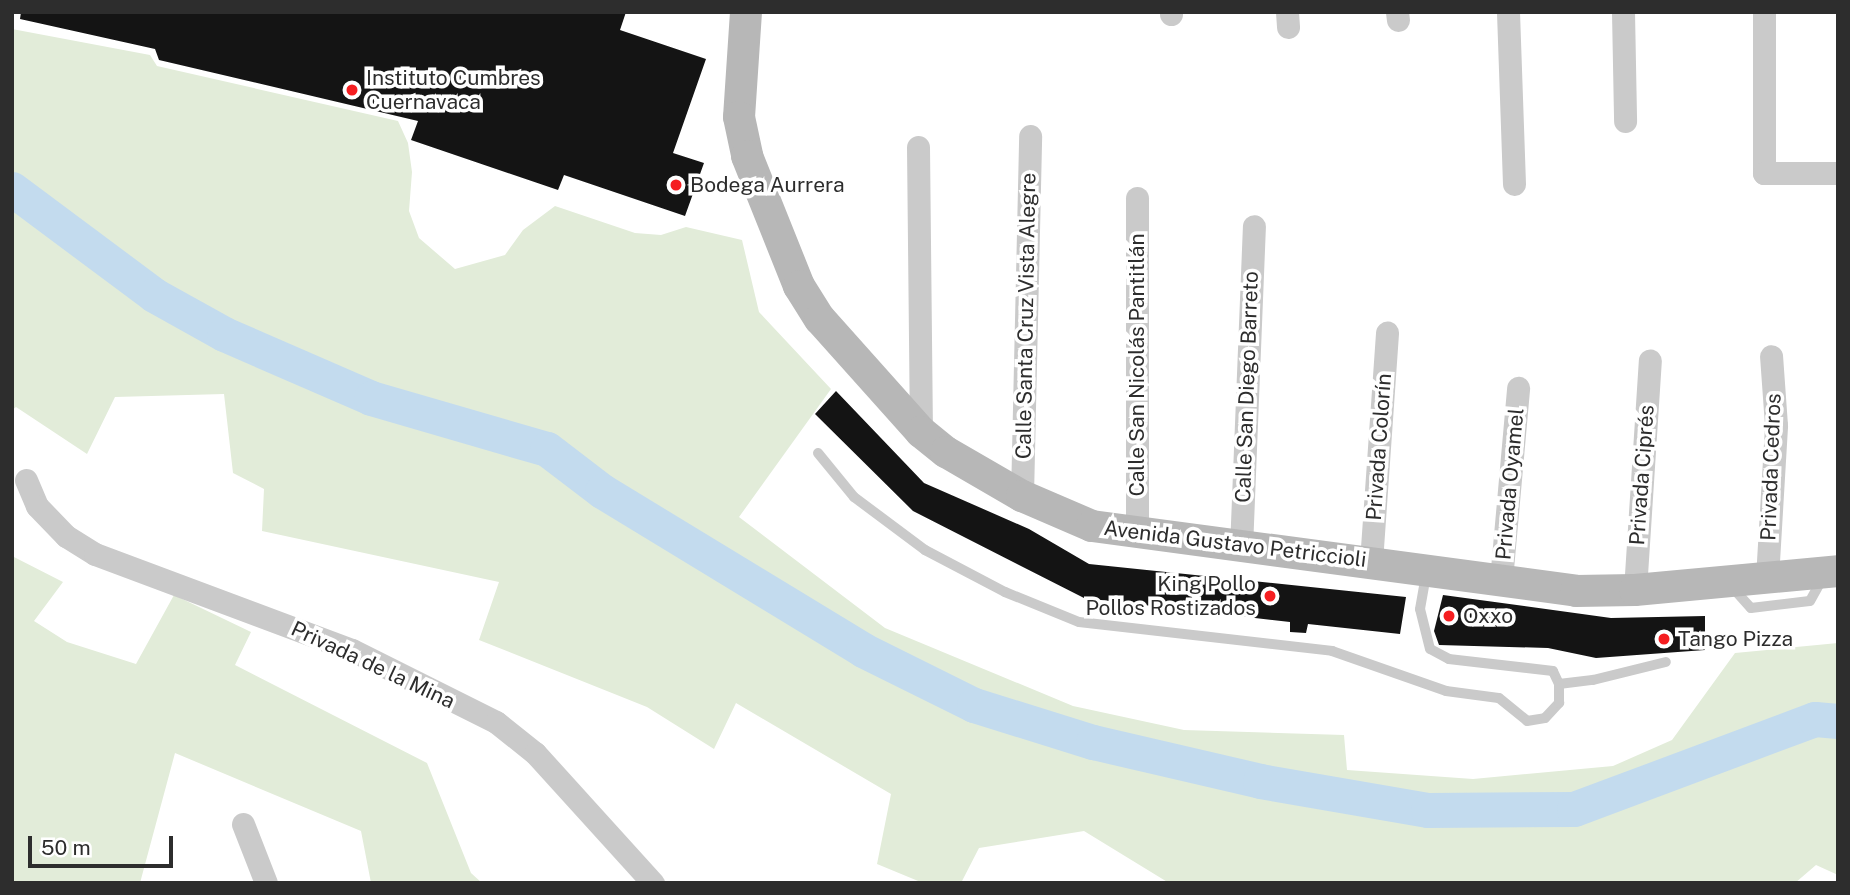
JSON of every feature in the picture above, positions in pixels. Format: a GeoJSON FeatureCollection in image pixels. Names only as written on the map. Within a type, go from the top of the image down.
{"type":"FeatureCollection","features":[{"type":"Feature","properties":{"kind":"street","name":"Avenida Gustavo Petriccioli"},"geometry":{"type":"LineString","coordinates":[[746,12],[740,72],[744,143],[799,286],[820,319],[921,432],[946,452],[1022,496],[1092,526],[1241,548],[1427,568],[1576,591],[1635,590],[1832,572]]}},
{"type":"Feature","properties":{"kind":"street"},"geometry":{"type":"LineString","coordinates":[[1508,12],[1514,184]]}},
{"type":"Feature","properties":{"kind":"street"},"geometry":{"type":"LineString","coordinates":[[1623,12],[1625,121]]}},
{"type":"Feature","properties":{"kind":"street"},"geometry":{"type":"LineString","coordinates":[[1764,12],[1765,173],[1838,173]]}},
{"type":"Feature","properties":{"kind":"street","name":"Calle Santa Cruz Vista Alegre"},"geometry":{"type":"LineString","coordinates":[[1022,496],[1030,136]]}},
{"type":"Feature","properties":{"kind":"street"},"geometry":{"type":"LineString","coordinates":[[918,147],[921,432]]}},
{"type":"Feature","properties":{"kind":"street","name":"Calle San Nicolás Pantitlán"},"geometry":{"type":"LineString","coordinates":[[1137,533],[1138,198]]}},
{"type":"Feature","properties":{"kind":"street","name":"Calle San Diego Barreto"},"geometry":{"type":"LineString","coordinates":[[1241,548],[1254,226]]}},
{"type":"Feature","properties":{"kind":"street","name":"Privada Colorín"},"geometry":{"type":"LineString","coordinates":[[1371,562],[1387,333]]}},
{"type":"Feature","properties":{"kind":"street","name":"Privada Cedros"},"geometry":{"type":"LineString","coordinates":[[1767,578],[1776,425],[1771,356]]}},
{"type":"Feature","properties":{"kind":"street","name":"Privada Ciprés"},"geometry":{"type":"LineString","coordinates":[[1635,590],[1650,360]]}},
{"type":"Feature","properties":{"kind":"street","name":"Privada Oyamel"},"geometry":{"type":"LineString","coordinates":[[1502,580],[1518,388]]}},
{"type":"Feature","properties":{"kind":"street","name":"Privada de la Mina"},"geometry":{"type":"LineString","coordinates":[[26,480],[37,506],[66,536],[95,554],[352,650],[496,722],[536,753],[653,883]]}},
{"type":"Feature","properties":{"kind":"street"},"geometry":{"type":"LineString","coordinates":[[243,824],[266,883]]}},
{"type":"Feature","properties":{"kind":"lane"},"geometry":{"type":"LineString","coordinates":[[818,453],[854,497],[925,550],[1005,592],[1079,622],[1332,651],[1446,691],[1499,698],[1527,721],[1545,718],[1559,703],[1559,684],[1553,671],[1449,659],[1430,649],[1420,609],[1427,568]]}},
{"type":"Feature","properties":{"kind":"lane"},"geometry":{"type":"LineString","coordinates":[[1728,583],[1751,608],[1810,601],[1832,572]]}},
{"type":"Feature","properties":{"kind":"lane"},"geometry":{"type":"LineString","coordinates":[[1559,684],[1593,680],[1666,662]]}},
{"type":"Feature","properties":{"kind":"green space"},"geometry":{"type":"Polygon","coordinates":[[[12,29],[150,55],[157,66],[398,121],[408,143],[412,172],[409,211],[419,238],[455,269],[505,255],[523,230],[555,206],[635,233],[661,235],[686,227],[742,240],[759,312],[831,389],[739,517],[885,628],[1073,706],[1184,730],[1344,735],[1347,770],[1473,779],[1613,766],[1672,740],[1735,653],[1838,643],[1838,875],[1816,865],[1795,883],[1169,883],[1084,831],[979,848],[961,883],[923,883],[877,864],[891,794],[736,703],[714,749],[647,707],[479,640],[499,582],[262,531],[264,489],[233,473],[224,394],[115,397],[87,454],[16,407],[12,410],[12,29]]]}},
{"type":"Feature","properties":{"kind":"green space"},"geometry":{"type":"Polygon","coordinates":[[[12,556],[63,582],[34,621],[67,642],[136,664],[174,595],[251,632],[235,665],[427,763],[471,873],[482,883],[371,883],[361,831],[175,753],[140,883],[12,883],[12,556]]]}},
{"type":"Feature","properties":{"kind":"building"},"geometry":{"type":"Polygon","coordinates":[[[21,12],[626,12],[620,30],[706,59],[673,153],[704,163],[685,216],[564,175],[558,190],[411,140],[418,121],[159,60],[155,49],[20,19],[21,12]]]}},
{"type":"Feature","properties":{"kind":"building"},"geometry":{"type":"Polygon","coordinates":[[[836,391],[924,483],[1029,529],[1089,564],[1406,597],[1400,634],[1308,624],[1306,633],[1290,632],[1290,622],[1084,598],[913,511],[815,414],[836,391]]]}},
{"type":"Feature","properties":{"kind":"building"},"geometry":{"type":"Polygon","coordinates":[[[1443,595],[1611,618],[1705,616],[1705,650],[1596,658],[1548,648],[1439,645],[1434,631],[1443,595]]]}},
{"type":"Feature","properties":{"kind":"waterway"},"geometry":{"type":"LineString","coordinates":[[12,189],[154,295],[224,334],[371,398],[547,449],[602,491],[863,650],[974,705],[1093,742],[1260,781],[1428,810],[1574,809],[1815,719],[1838,721]]}},
{"type":"Feature","properties":{"kind":"place","name":"Instituto Cumbres Cuernavaca"},"geometry":{"type":"Point","coordinates":[352,90]}},
{"type":"Feature","properties":{"kind":"place","name":"Bodega Aurrera"},"geometry":{"type":"Point","coordinates":[676,185]}},
{"type":"Feature","properties":{"kind":"place","name":"King Pollo Pollos Rostizados"},"geometry":{"type":"Point","coordinates":[1270,596]}},
{"type":"Feature","properties":{"kind":"place","name":"Oxxo"},"geometry":{"type":"Point","coordinates":[1449,616]}},
{"type":"Feature","properties":{"kind":"place","name":"Tango Pizza"},"geometry":{"type":"Point","coordinates":[1664,639]}}]}
